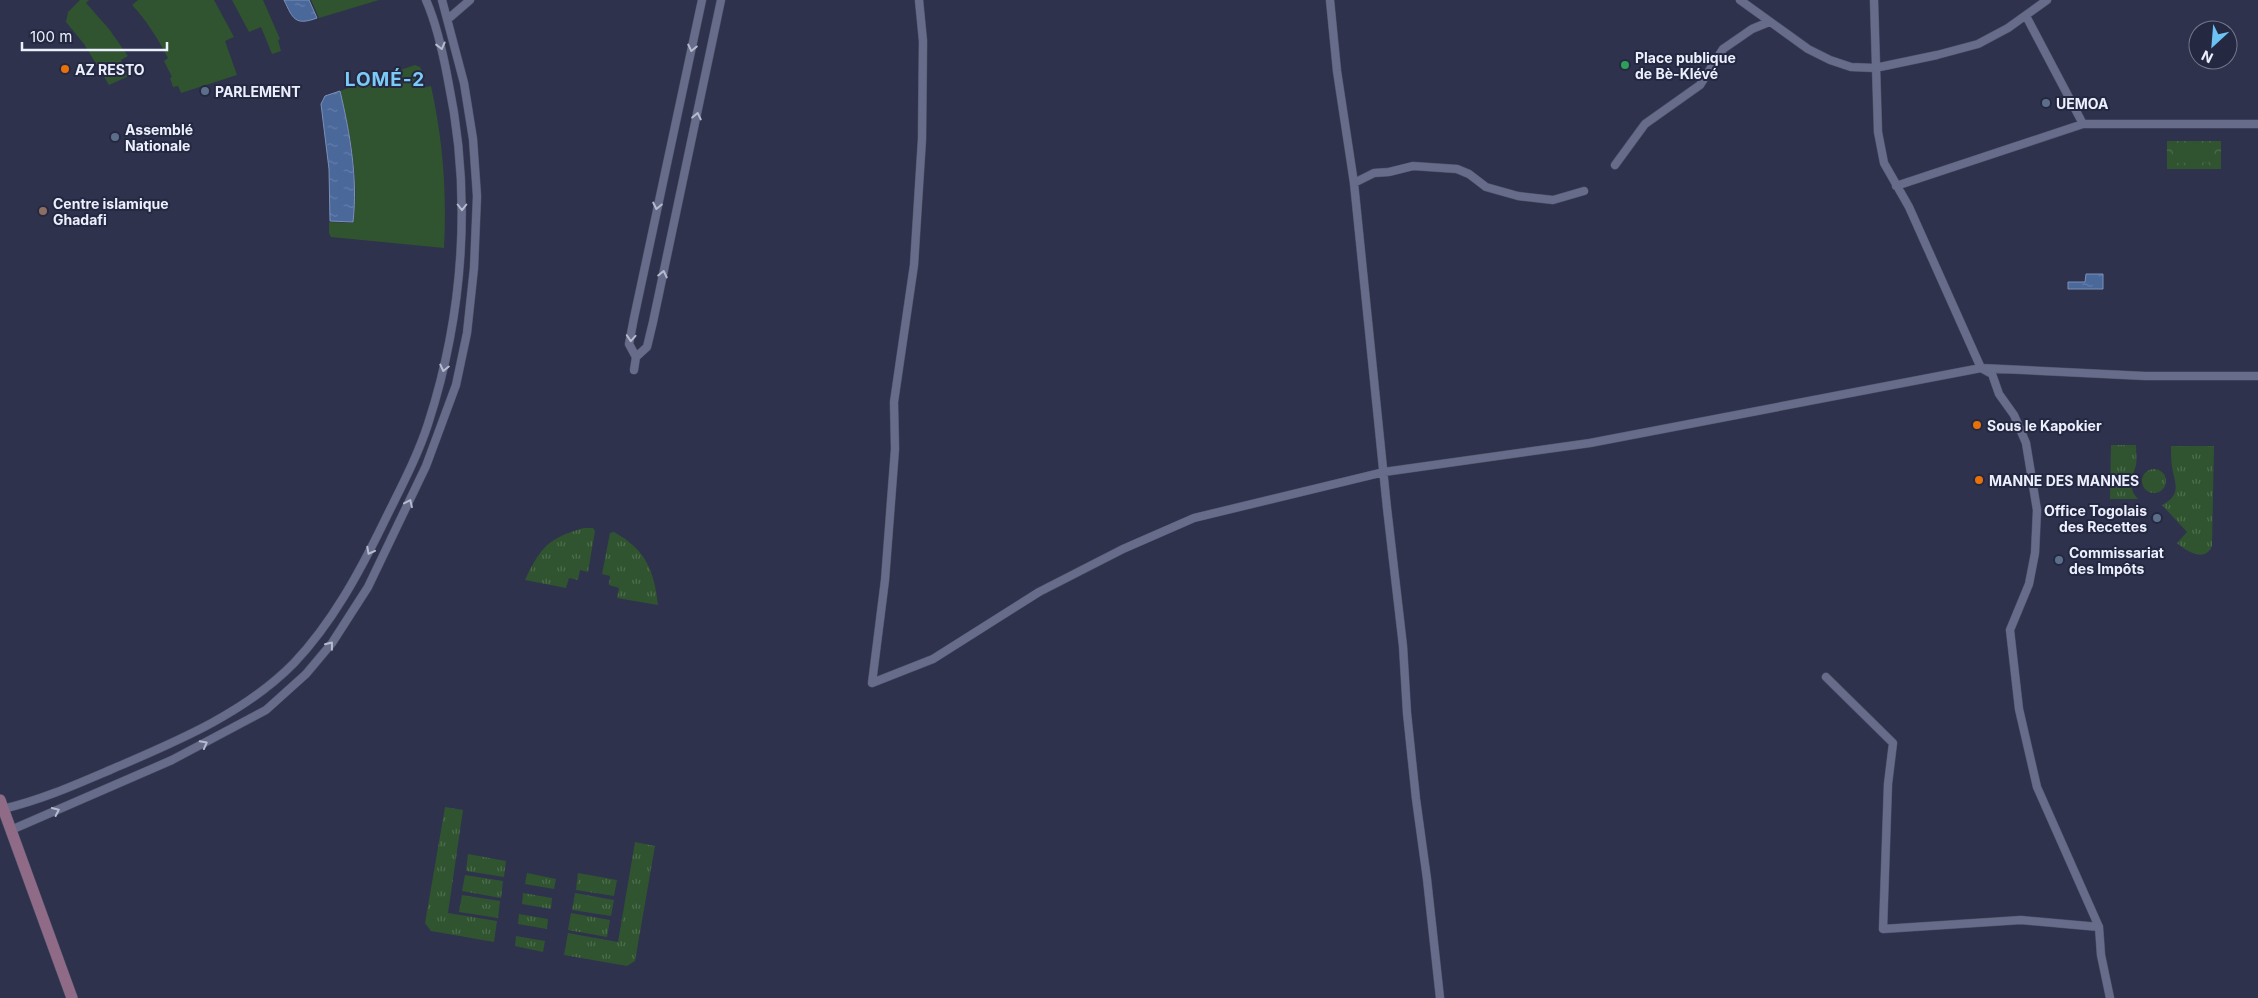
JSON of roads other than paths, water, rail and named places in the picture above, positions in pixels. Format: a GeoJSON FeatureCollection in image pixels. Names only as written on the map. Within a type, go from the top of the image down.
{"type":"FeatureCollection","features":[{"type":"Feature","properties":{"kind":"main road"},"geometry":{"type":"LineString","coordinates":[[2,805],[72,998]]}},
{"type":"Feature","properties":{"kind":"street"},"geometry":{"type":"LineString","coordinates":[[2,805],[55,794],[165,747],[217,720],[266,687],[292,664],[320,634],[372,547],[427,428],[438,391],[454,317],[462,208],[458,132],[442,51],[426,0]]}},
{"type":"Feature","properties":{"kind":"street"},"geometry":{"type":"LineString","coordinates":[[11,830],[172,760],[266,710],[306,674],[332,643],[368,587],[426,466],[456,385],[467,333],[474,268],[477,196],[473,139],[464,83],[442,0]]}},
{"type":"Feature","properties":{"kind":"street"},"geometry":{"type":"LineString","coordinates":[[448,19],[470,0]]}},
{"type":"Feature","properties":{"kind":"street"},"geometry":{"type":"LineString","coordinates":[[636,357],[629,344],[702,0]]}},
{"type":"Feature","properties":{"kind":"street"},"geometry":{"type":"LineString","coordinates":[[634,370],[636,357],[647,346],[651,330],[721,0]]}},
{"type":"Feature","properties":{"kind":"street"},"geometry":{"type":"LineString","coordinates":[[919,0],[924,41],[922,130],[914,265],[894,402],[895,449],[886,580],[872,683],[933,659],[1039,592],[1123,549],[1194,518],[1384,472],[1590,443],[1981,368],[2145,376],[2258,376]]}},
{"type":"Feature","properties":{"kind":"street"},"geometry":{"type":"LineString","coordinates":[[1330,0],[1337,71],[1354,183],[1403,646],[1407,713],[1416,799],[1428,878],[1440,998]]}},
{"type":"Feature","properties":{"kind":"street"},"geometry":{"type":"LineString","coordinates":[[1740,0],[1808,49],[1830,60],[1851,66],[1875,68],[1978,44],[2026,16],[2047,0]]}},
{"type":"Feature","properties":{"kind":"street"},"geometry":{"type":"LineString","coordinates":[[1874,0],[1875,68],[1878,79],[1876,97],[1878,132],[1884,163],[1909,207],[1981,368],[1992,374],[1999,394],[2014,415],[2026,443],[2038,510],[2035,553],[2029,584],[2010,630],[2019,709],[2037,787],[2099,927],[2101,955],[2110,998]]}},
{"type":"Feature","properties":{"kind":"street"},"geometry":{"type":"LineString","coordinates":[[2026,16],[2083,124]]}},
{"type":"Feature","properties":{"kind":"street"},"geometry":{"type":"LineString","coordinates":[[1615,165],[1645,124],[1700,85],[1723,49],[1752,29],[1769,22]]}},
{"type":"Feature","properties":{"kind":"street"},"geometry":{"type":"LineString","coordinates":[[1896,186],[2083,124],[2258,124]]}},
{"type":"Feature","properties":{"kind":"street"},"geometry":{"type":"LineString","coordinates":[[1354,183],[1374,173],[1389,172],[1413,166],[1457,169],[1469,174],[1486,187],[1518,196],[1553,200],[1584,191]]}},
{"type":"Feature","properties":{"kind":"street"},"geometry":{"type":"LineString","coordinates":[[1826,677],[1894,743],[1888,784],[1884,929],[2021,920],[2099,927]]}},
{"type":"Feature","properties":{"kind":"water"},"geometry":{"type":"Polygon","coordinates":[[[284,0],[309,0],[317,18],[299,21],[290,12],[284,0]]]}},
{"type":"Feature","properties":{"kind":"water"},"geometry":{"type":"Polygon","coordinates":[[[340,91],[347,123],[354,173],[353,222],[330,221],[329,169],[321,104],[325,96],[340,91]]]}},
{"type":"Feature","properties":{"kind":"water"},"geometry":{"type":"Polygon","coordinates":[[[2086,274],[2103,274],[2103,289],[2068,289],[2068,282],[2085,282],[2086,274]]]}},
{"type":"Feature","properties":{"kind":"place","name":"Place publique de Bè-Klévé"},"geometry":{"type":"Point","coordinates":[1625,65]}},
{"type":"Feature","properties":{"kind":"place","name":"AZ RESTO"},"geometry":{"type":"Point","coordinates":[65,69]}},
{"type":"Feature","properties":{"kind":"place","name":"PARLEMENT"},"geometry":{"type":"Point","coordinates":[205,91]}},
{"type":"Feature","properties":{"kind":"place","name":"UEMOA"},"geometry":{"type":"Point","coordinates":[2046,103]}},
{"type":"Feature","properties":{"kind":"place","name":"Assemblé Nationale"},"geometry":{"type":"Point","coordinates":[115,137]}},
{"type":"Feature","properties":{"kind":"place","name":"Centre islamique Ghadafi"},"geometry":{"type":"Point","coordinates":[43,211]}},
{"type":"Feature","properties":{"kind":"place","name":"Sous le Kapokier"},"geometry":{"type":"Point","coordinates":[1977,425]}},
{"type":"Feature","properties":{"kind":"place","name":"MANNE DES MANNES"},"geometry":{"type":"Point","coordinates":[1979,480]}},
{"type":"Feature","properties":{"kind":"place","name":"Office Togolais des Recettes"},"geometry":{"type":"Point","coordinates":[2157,518]}},
{"type":"Feature","properties":{"kind":"place","name":"Commissariat des Impôts"},"geometry":{"type":"Point","coordinates":[2059,560]}},
{"type":"Feature","properties":{"kind":"district","name":"LOMÉ-2"},"geometry":{"type":"Point","coordinates":[385,79]}}]}
